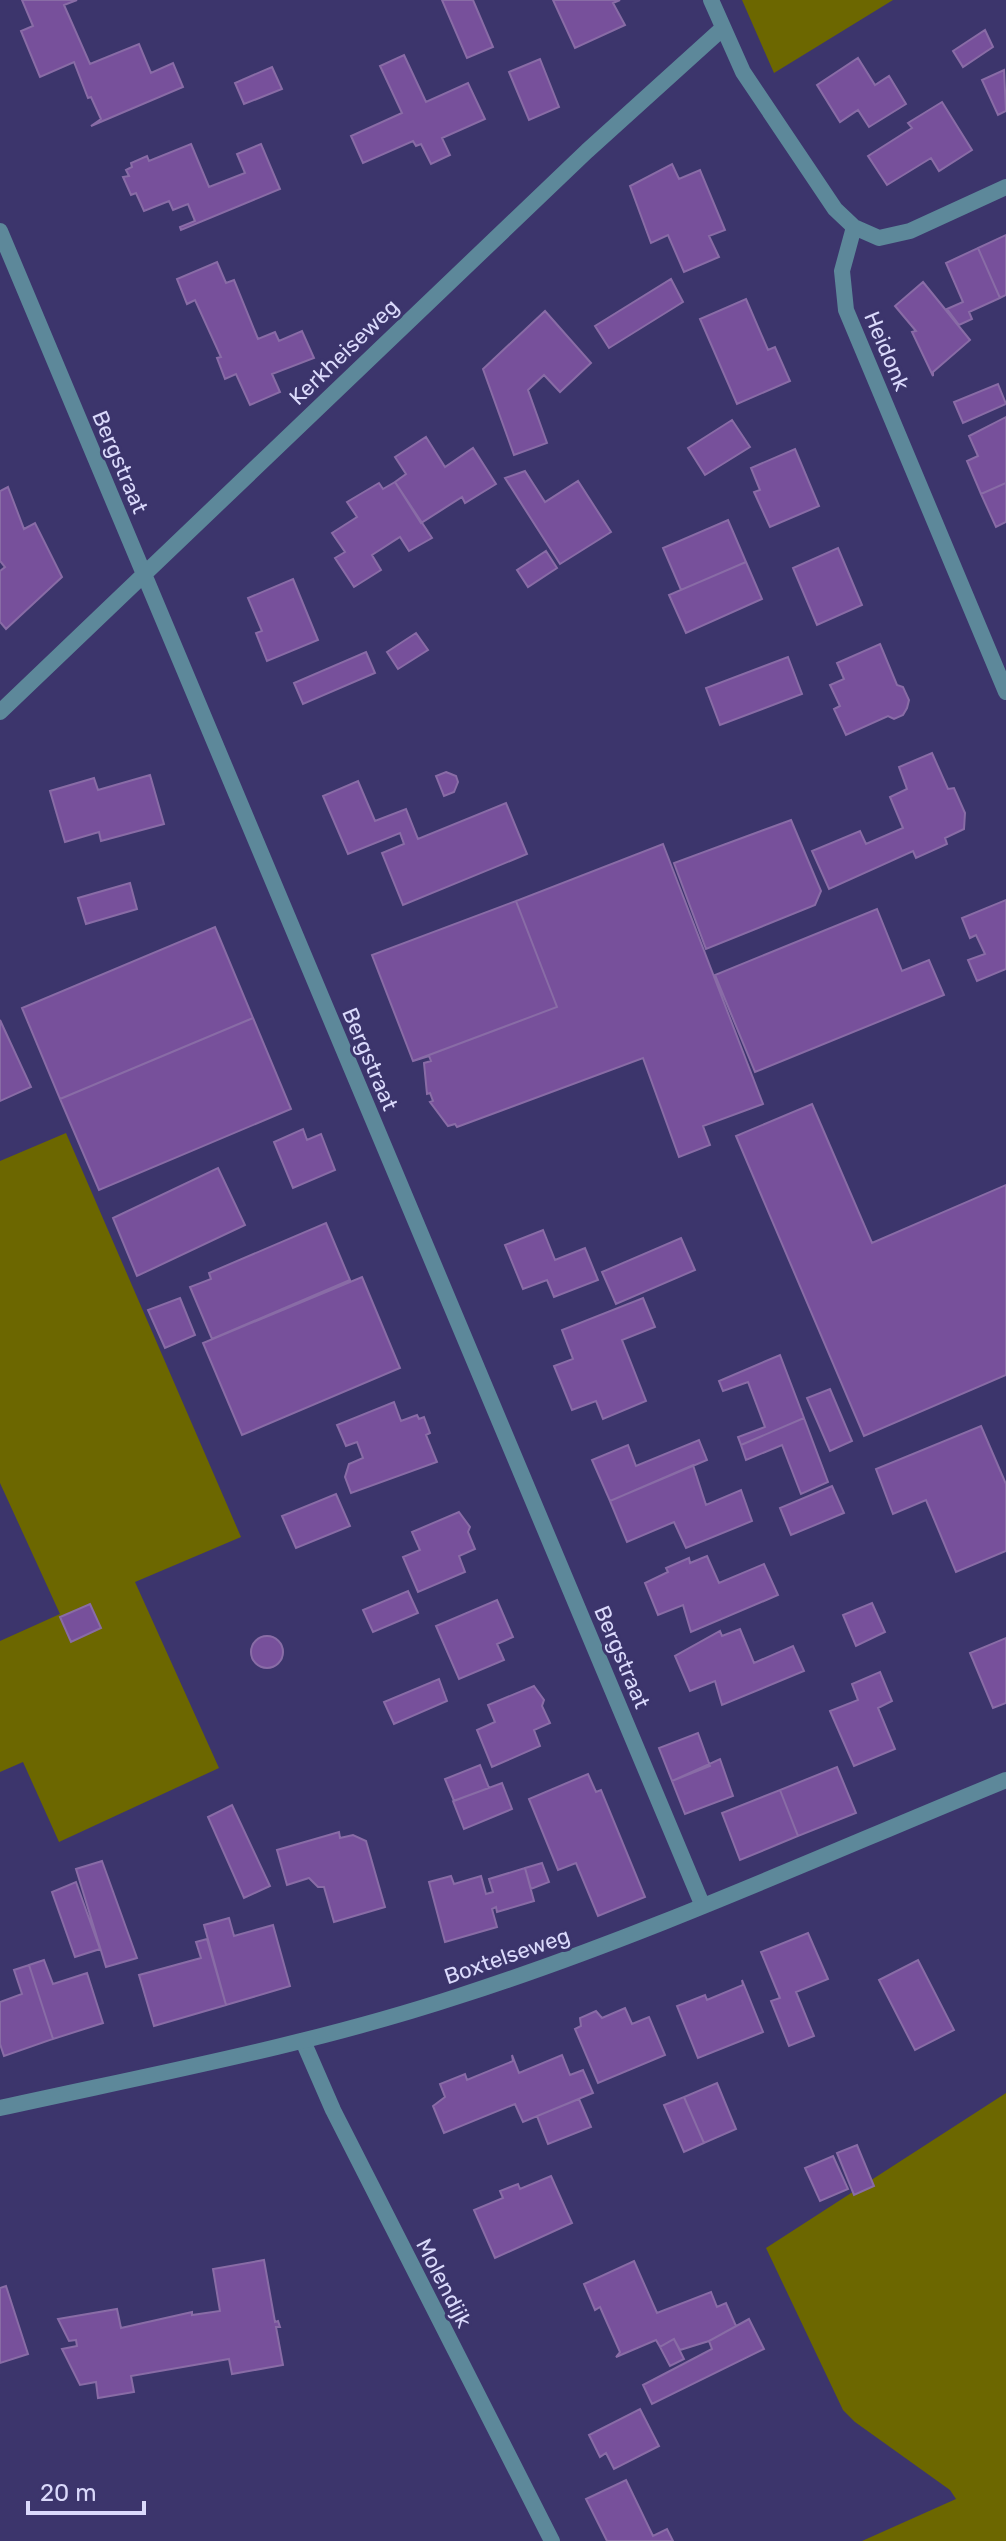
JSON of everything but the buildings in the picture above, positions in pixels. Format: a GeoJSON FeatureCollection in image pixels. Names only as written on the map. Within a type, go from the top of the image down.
{"type":"FeatureCollection","features":[{"type":"Feature","properties":{"kind":"street"},"geometry":{"type":"LineString","coordinates":[[711,0],[743,72],[835,209],[854,227],[879,238],[910,231],[1006,187]]}},
{"type":"Feature","properties":{"kind":"street","name":"Kerkheiseweg"},"geometry":{"type":"LineString","coordinates":[[0,712],[587,151],[723,28]]}},
{"type":"Feature","properties":{"kind":"street","name":"Heidonk"},"geometry":{"type":"LineString","coordinates":[[854,227],[842,271],[846,310],[1006,692]]}},
{"type":"Feature","properties":{"kind":"street","name":"Bergstraat"},"geometry":{"type":"LineString","coordinates":[[0,231],[702,1904]]}},
{"type":"Feature","properties":{"kind":"street","name":"Boxtelseweg"},"geometry":{"type":"LineString","coordinates":[[0,2108],[303,2041],[458,1997],[633,1936],[702,1904],[1006,1780]]}},
{"type":"Feature","properties":{"kind":"street","name":"Molendijk"},"geometry":{"type":"LineString","coordinates":[[303,2041],[333,2110],[552,2541]]}},
{"type":"Feature","properties":{"kind":"shaded area"},"geometry":{"type":"Polygon","coordinates":[[[742,0],[893,0],[774,73],[742,0]]]}},
{"type":"Feature","properties":{"kind":"shaded area"},"geometry":{"type":"Polygon","coordinates":[[[66,1133],[241,1537],[135,1582],[219,1768],[59,1842],[23,1762],[0,1772],[0,1641],[60,1614],[0,1483],[0,1161],[66,1133]]]}},
{"type":"Feature","properties":{"kind":"shaded area"},"geometry":{"type":"Polygon","coordinates":[[[1006,2093],[1006,2541],[862,2541],[956,2499],[950,2490],[855,2422],[843,2410],[766,2248],[1006,2093]]]}}]}
